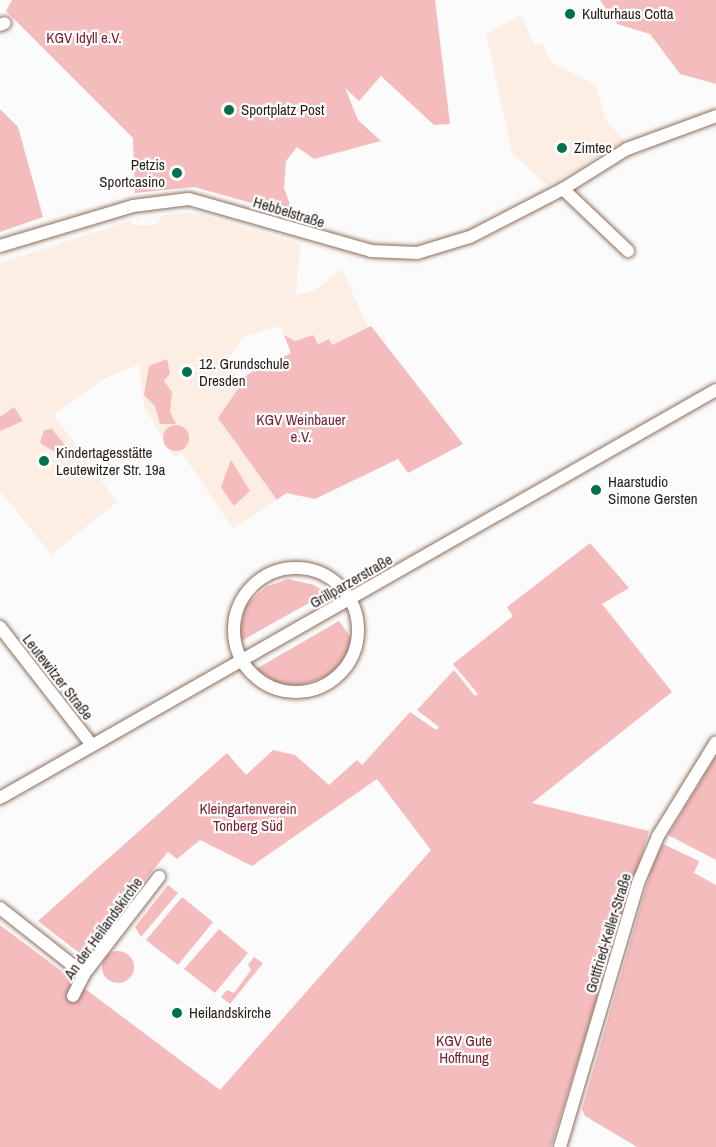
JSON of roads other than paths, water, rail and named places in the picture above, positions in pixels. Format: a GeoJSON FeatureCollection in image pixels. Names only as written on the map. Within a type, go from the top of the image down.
{"type":"FeatureCollection","features":[{"type":"Feature","properties":{"kind":"street","name":"Hebbelstraße"},"geometry":{"type":"LineString","coordinates":[[0,246],[133,206],[189,199],[371,251],[417,253],[463,240],[562,189],[627,149],[716,116]]}},
{"type":"Feature","properties":{"kind":"street"},"geometry":{"type":"LineString","coordinates":[[562,189],[628,251]]}},
{"type":"Feature","properties":{"kind":"street","name":"Grillparzerstraße"},"geometry":{"type":"LineString","coordinates":[[0,798],[716,390]]}},
{"type":"Feature","properties":{"kind":"street"},"geometry":{"type":"LineString","coordinates":[[287,568],[311,569],[330,578],[349,598],[357,617],[358,641],[350,661],[337,677],[315,690],[294,692],[265,684],[242,660],[234,634],[237,609],[247,590],[270,573],[287,568]]}},
{"type":"Feature","properties":{"kind":"street","name":"Leutewitzer Straße"},"geometry":{"type":"LineString","coordinates":[[0,627],[92,745]]}},
{"type":"Feature","properties":{"kind":"street","name":"Gottfried-Keller-Straße"},"geometry":{"type":"LineString","coordinates":[[560,1147],[641,874],[658,836],[716,742]]}},
{"type":"Feature","properties":{"kind":"street","name":"An der Heilandskirche"},"geometry":{"type":"LineString","coordinates":[[73,996],[84,974],[159,877]]}},
{"type":"Feature","properties":{"kind":"street"},"geometry":{"type":"LineString","coordinates":[[0,908],[84,974]]}},
{"type":"Feature","properties":{"kind":"place","name":"Kulturhaus Cotta"},"geometry":{"type":"Point","coordinates":[570,14]}},
{"type":"Feature","properties":{"kind":"place","name":"Sportplatz Post"},"geometry":{"type":"Point","coordinates":[229,110]}},
{"type":"Feature","properties":{"kind":"place","name":"Zimtec"},"geometry":{"type":"Point","coordinates":[562,148]}},
{"type":"Feature","properties":{"kind":"place","name":"Petzis Sportcasino"},"geometry":{"type":"Point","coordinates":[177,173]}},
{"type":"Feature","properties":{"kind":"place","name":"12. Grundschule Dresden"},"geometry":{"type":"Point","coordinates":[187,372]}},
{"type":"Feature","properties":{"kind":"place","name":"Kindertagesstätte Leutewitzer Str. 19a"},"geometry":{"type":"Point","coordinates":[44,461]}},
{"type":"Feature","properties":{"kind":"place","name":"Haarstudio Simone Gersten"},"geometry":{"type":"Point","coordinates":[596,490]}},
{"type":"Feature","properties":{"kind":"place","name":"Heilandskirche"},"geometry":{"type":"Point","coordinates":[177,1013]}},
{"type":"Feature","properties":{"kind":"park label","name":"KGV Idyll e.V."},"geometry":{"type":"Point","coordinates":[84,38]}},
{"type":"Feature","properties":{"kind":"park label","name":"KGV Weinbauer e.V."},"geometry":{"type":"Point","coordinates":[301,428]}},
{"type":"Feature","properties":{"kind":"park label","name":"Kleingartenverein Tonberg Süd"},"geometry":{"type":"Point","coordinates":[248,816]}},
{"type":"Feature","properties":{"kind":"park label","name":"KGV Gute Hoffnung"},"geometry":{"type":"Point","coordinates":[464,1048]}}]}
